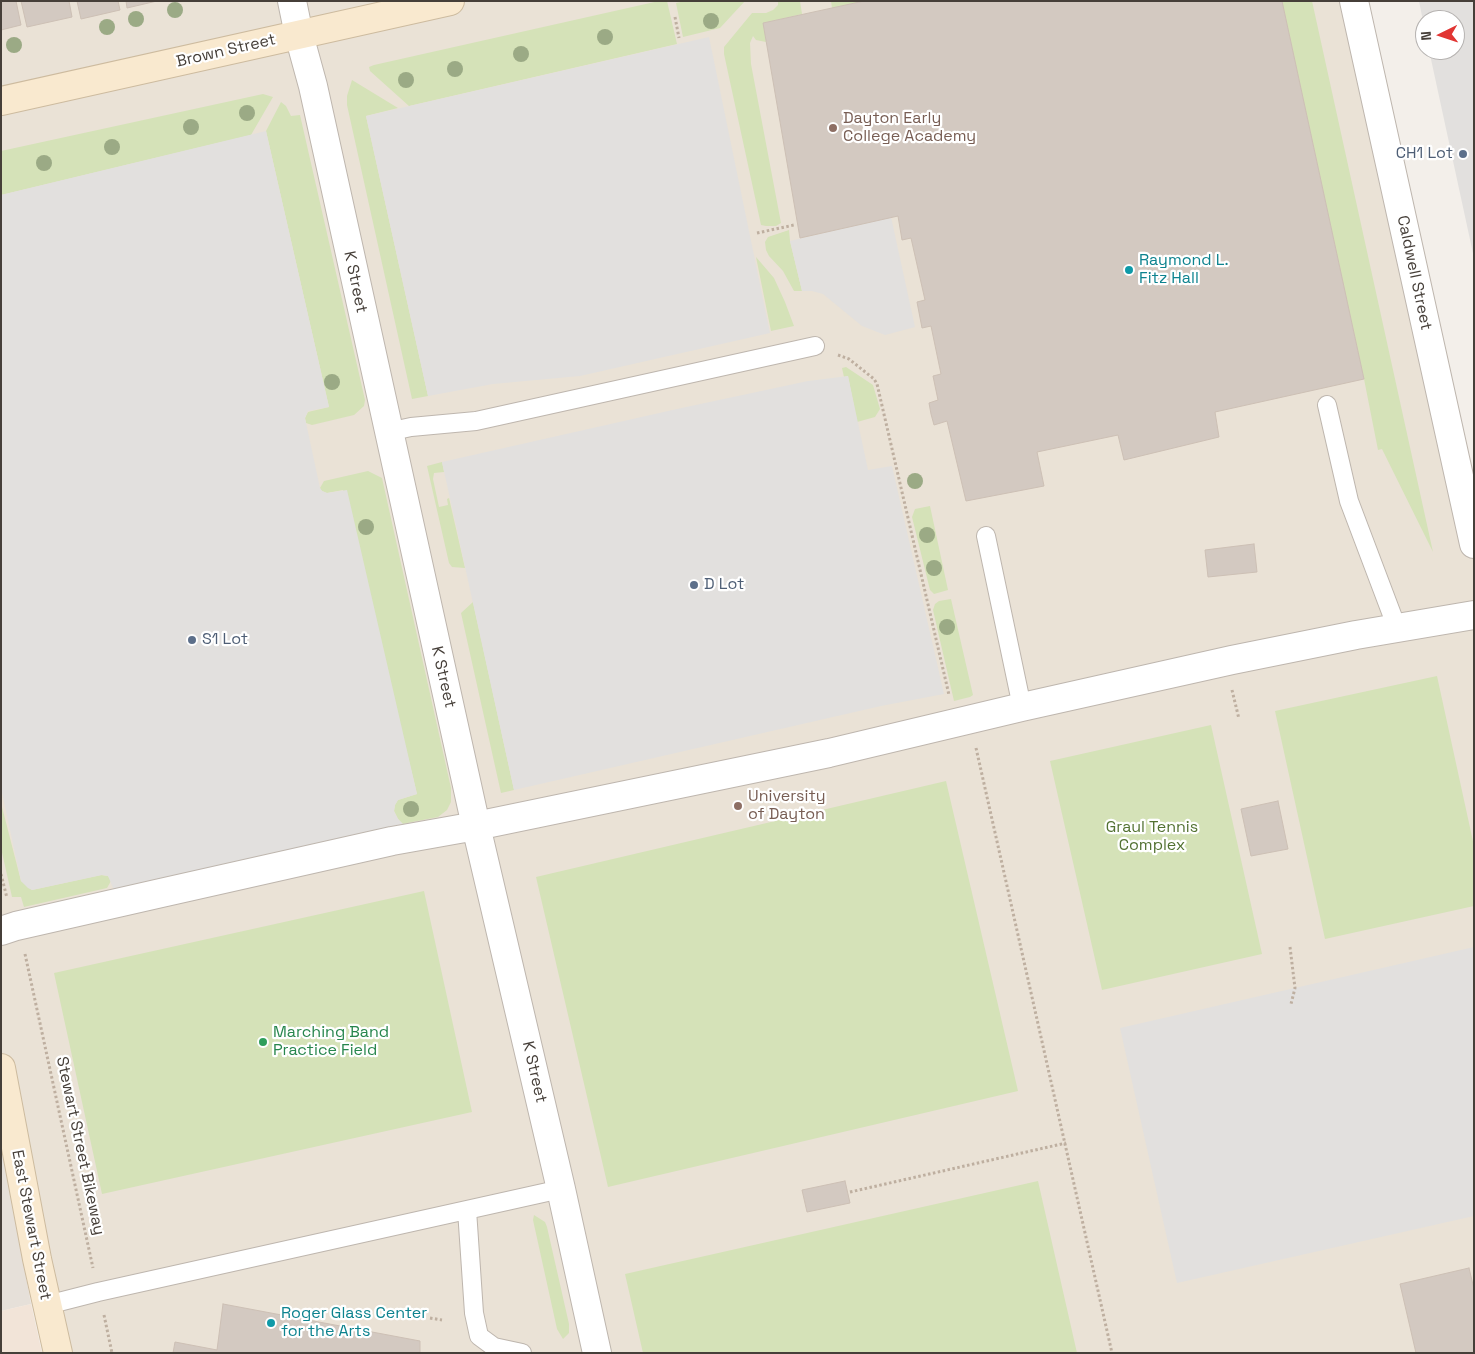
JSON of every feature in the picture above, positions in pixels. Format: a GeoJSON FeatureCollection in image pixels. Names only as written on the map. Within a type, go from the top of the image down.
{"type":"FeatureCollection","features":[{"type":"Feature","properties":{"kind":"street","name":"K Street"},"geometry":{"type":"LineString","coordinates":[[292,1],[313,86],[476,826],[561,1189],[597,1353]]}},
{"type":"Feature","properties":{"kind":"street","name":"Brown Street"},"geometry":{"type":"LineString","coordinates":[[1,101],[450,1]]}},
{"type":"Feature","properties":{"kind":"street","name":"Caldwell Street"},"geometry":{"type":"LineString","coordinates":[[1354,1],[1474,544]]}},
{"type":"Feature","properties":{"kind":"street"},"geometry":{"type":"LineString","coordinates":[[12,938],[16,926],[392,841],[476,826],[829,753],[1022,707],[1242,658],[1474,615]]}},
{"type":"Feature","properties":{"kind":"street","name":"East Stewart Street"},"geometry":{"type":"LineString","coordinates":[[1,1068],[37,1259],[58,1353]]}},
{"type":"Feature","properties":{"kind":"lane"},"geometry":{"type":"LineString","coordinates":[[388,432],[411,427],[476,422],[815,346]]}},
{"type":"Feature","properties":{"kind":"lane"},"geometry":{"type":"LineString","coordinates":[[1327,405],[1349,501],[1397,628]]}},
{"type":"Feature","properties":{"kind":"lane"},"geometry":{"type":"LineString","coordinates":[[986,536],[1022,707]]}},
{"type":"Feature","properties":{"kind":"lane"},"geometry":{"type":"LineString","coordinates":[[47,1305],[561,1189]]}},
{"type":"Feature","properties":{"kind":"lane"},"geometry":{"type":"LineString","coordinates":[[467,1210],[474,1313],[479,1336],[494,1347],[522,1353]]}},
{"type":"Feature","properties":{"kind":"path"},"geometry":{"type":"LineString","coordinates":[[676,17],[679,38]]}},
{"type":"Feature","properties":{"kind":"path"},"geometry":{"type":"LineString","coordinates":[[757,233],[794,225]]}},
{"type":"Feature","properties":{"kind":"path"},"geometry":{"type":"LineString","coordinates":[[838,355],[849,359],[874,379],[877,384],[950,700]]}},
{"type":"Feature","properties":{"kind":"path"},"geometry":{"type":"LineString","coordinates":[[976,746],[1112,1353]]}},
{"type":"Feature","properties":{"kind":"path"},"geometry":{"type":"LineString","coordinates":[[1,874],[7,900]]}},
{"type":"Feature","properties":{"kind":"path","name":"Stewart Street Bikeway"},"geometry":{"type":"LineString","coordinates":[[12,938],[112,1353]]}},
{"type":"Feature","properties":{"kind":"path"},"geometry":{"type":"LineString","coordinates":[[1290,947],[1295,988],[1291,1004]]}},
{"type":"Feature","properties":{"kind":"path"},"geometry":{"type":"LineString","coordinates":[[850,1192],[1066,1143]]}},
{"type":"Feature","properties":{"kind":"path"},"geometry":{"type":"LineString","coordinates":[[430,1318],[442,1320]]}},
{"type":"Feature","properties":{"kind":"shaded area","name":"University of Dayton"},"geometry":{"type":"Polygon","coordinates":[[[1,1],[1352,1],[1474,544],[1474,1353],[58,1353],[1,1068],[1,1]]]}},
{"type":"Feature","properties":{"kind":"shaded area","name":"CH1 Lot"},"geometry":{"type":"Polygon","coordinates":[[[1419,1],[1474,1],[1474,258],[1431,60],[1465,60],[1465,10],[1421,10],[1419,1]]]}},
{"type":"Feature","properties":{"kind":"shaded area"},"geometry":{"type":"Polygon","coordinates":[[[709,37],[770,333],[580,376],[493,384],[428,396],[366,116],[709,37]]]}},
{"type":"Feature","properties":{"kind":"shaded area","name":"S1 Lot"},"geometry":{"type":"Polygon","coordinates":[[[266,131],[329,407],[308,411],[305,418],[320,488],[327,493],[347,490],[417,794],[398,800],[395,805],[394,811],[403,824],[114,890],[108,876],[102,875],[32,890],[21,881],[1,788],[1,195],[266,131]]]}},
{"type":"Feature","properties":{"kind":"shaded area"},"geometry":{"type":"Polygon","coordinates":[[[891,217],[915,327],[885,335],[862,326],[823,294],[802,291],[790,241],[891,217]]]}},
{"type":"Feature","properties":{"kind":"shaded area","name":"D Lot"},"geometry":{"type":"Polygon","coordinates":[[[848,376],[868,470],[892,466],[944,694],[881,706],[514,790],[442,462],[808,381],[848,376]]]}},
{"type":"Feature","properties":{"kind":"shaded area"},"geometry":{"type":"Polygon","coordinates":[[[1474,947],[1474,1216],[1177,1283],[1120,1028],[1474,947]]]}},
{"type":"Feature","properties":{"kind":"shaded area"},"geometry":{"type":"Polygon","coordinates":[[[1,1141],[31,1304],[1,1311],[1,1141]]]}},
{"type":"Feature","properties":{"kind":"shaded area"},"geometry":{"type":"Polygon","coordinates":[[[31,1304],[42,1353],[1,1353],[1,1311],[31,1304]]]}},
{"type":"Feature","properties":{"kind":"green space"},"geometry":{"type":"Polygon","coordinates":[[[659,1],[667,1],[677,44],[409,106],[370,71],[369,67],[374,65],[659,1]]]}},
{"type":"Feature","properties":{"kind":"green space"},"geometry":{"type":"Polygon","coordinates":[[[685,1],[745,1],[720,28],[683,37],[676,3],[685,1]]]}},
{"type":"Feature","properties":{"kind":"green space"},"geometry":{"type":"Polygon","coordinates":[[[778,1],[800,1],[802,14],[764,23],[766,42],[756,40],[753,36],[750,43],[751,64],[781,223],[776,226],[766,226],[761,225],[724,47],[752,13],[766,13],[773,10],[778,5],[778,1]]]}},
{"type":"Feature","properties":{"kind":"green space"},"geometry":{"type":"Polygon","coordinates":[[[831,1],[864,1],[832,8],[831,1]]]}},
{"type":"Feature","properties":{"kind":"green space"},"geometry":{"type":"Polygon","coordinates":[[[1282,1],[1312,1],[1433,552],[1382,449],[1378,450],[1282,1]]]}},
{"type":"Feature","properties":{"kind":"green space"},"geometry":{"type":"Polygon","coordinates":[[[352,80],[398,108],[366,116],[428,396],[412,399],[347,105],[347,96],[352,80]]]}},
{"type":"Feature","properties":{"kind":"green space"},"geometry":{"type":"Polygon","coordinates":[[[263,94],[273,97],[251,135],[1,195],[1,151],[263,94]]]}},
{"type":"Feature","properties":{"kind":"green space"},"geometry":{"type":"Polygon","coordinates":[[[281,102],[286,106],[291,116],[300,115],[365,400],[364,406],[354,415],[312,425],[306,423],[305,418],[308,412],[329,407],[266,131],[281,102]]]}},
{"type":"Feature","properties":{"kind":"green space"},"geometry":{"type":"Polygon","coordinates":[[[789,230],[802,291],[794,291],[783,271],[766,250],[765,242],[768,237],[789,230]]]}},
{"type":"Feature","properties":{"kind":"green space"},"geometry":{"type":"Polygon","coordinates":[[[756,257],[774,278],[794,326],[771,331],[756,257]]]}},
{"type":"Feature","properties":{"kind":"green space"},"geometry":{"type":"Polygon","coordinates":[[[846,367],[873,385],[880,409],[875,417],[857,422],[848,376],[844,377],[842,368],[846,367]]]}},
{"type":"Feature","properties":{"kind":"green space"},"geometry":{"type":"Polygon","coordinates":[[[442,462],[444,472],[434,473],[433,479],[439,507],[448,505],[447,499],[449,498],[465,568],[452,567],[449,563],[427,466],[442,462]]]}},
{"type":"Feature","properties":{"kind":"green space"},"geometry":{"type":"Polygon","coordinates":[[[368,471],[382,478],[451,788],[451,802],[447,810],[438,817],[403,824],[394,811],[395,805],[398,800],[417,794],[343,490],[327,493],[320,488],[324,481],[368,471]]]}},
{"type":"Feature","properties":{"kind":"green space"},"geometry":{"type":"Polygon","coordinates":[[[930,506],[948,590],[934,594],[930,590],[912,517],[915,509],[930,506]]]}},
{"type":"Feature","properties":{"kind":"green space"},"geometry":{"type":"Polygon","coordinates":[[[951,599],[973,695],[954,701],[933,610],[935,604],[939,601],[951,599]]]}},
{"type":"Feature","properties":{"kind":"green space"},"geometry":{"type":"Polygon","coordinates":[[[473,602],[514,790],[501,793],[461,613],[473,602]]]}},
{"type":"Feature","properties":{"kind":"green space"},"geometry":{"type":"Polygon","coordinates":[[[1437,676],[1474,846],[1474,906],[1325,939],[1275,711],[1437,676]]]}},
{"type":"Feature","properties":{"kind":"green space","name":"Graul Tennis Complex"},"geometry":{"type":"Polygon","coordinates":[[[1211,725],[1262,954],[1102,990],[1050,761],[1211,725]]]}},
{"type":"Feature","properties":{"kind":"green space"},"geometry":{"type":"Polygon","coordinates":[[[946,781],[1018,1091],[608,1187],[536,877],[946,781]]]}},
{"type":"Feature","properties":{"kind":"green space"},"geometry":{"type":"Polygon","coordinates":[[[1,803],[21,881],[32,890],[101,875],[108,876],[111,881],[107,888],[24,907],[21,897],[12,897],[1,848],[1,803]]]}},
{"type":"Feature","properties":{"kind":"green space","name":"Marching Band Practice Field"},"geometry":{"type":"Polygon","coordinates":[[[424,891],[472,1112],[102,1194],[54,973],[424,891]]]}},
{"type":"Feature","properties":{"kind":"green space"},"geometry":{"type":"Polygon","coordinates":[[[1038,1181],[1077,1353],[643,1353],[625,1274],[1038,1181]]]}},
{"type":"Feature","properties":{"kind":"green space"},"geometry":{"type":"Polygon","coordinates":[[[534,1215],[545,1222],[547,1227],[569,1324],[569,1333],[563,1339],[557,1329],[533,1220],[534,1215]]]}},
{"type":"Feature","properties":{"kind":"building"},"geometry":{"type":"Polygon","coordinates":[[[1,1],[16,1],[21,25],[1,30],[1,1]]]}},
{"type":"Feature","properties":{"kind":"building"},"geometry":{"type":"Polygon","coordinates":[[[21,1],[69,1],[72,17],[27,27],[21,1]]]}},
{"type":"Feature","properties":{"kind":"building"},"geometry":{"type":"Polygon","coordinates":[[[77,1],[118,1],[120,10],[81,19],[77,1]]]}},
{"type":"Feature","properties":{"kind":"building"},"geometry":{"type":"Polygon","coordinates":[[[126,1],[157,1],[127,8],[126,1]]]}},
{"type":"Feature","properties":{"kind":"building","name":"Raymond L. Fitz Hall"},"geometry":{"type":"Polygon","coordinates":[[[864,1],[1282,1],[1364,379],[1215,412],[1219,437],[1124,460],[1118,435],[1037,452],[1044,486],[966,501],[947,421],[934,425],[931,414],[929,403],[938,400],[933,376],[941,374],[931,326],[922,328],[917,302],[925,300],[911,238],[902,240],[898,216],[800,238],[763,23],[864,1]]]}},
{"type":"Feature","properties":{"kind":"building"},"geometry":{"type":"Polygon","coordinates":[[[1254,544],[1257,572],[1208,577],[1205,550],[1254,544]]]}},
{"type":"Feature","properties":{"kind":"building"},"geometry":{"type":"Polygon","coordinates":[[[1278,801],[1288,849],[1251,856],[1241,809],[1278,801]]]}},
{"type":"Feature","properties":{"kind":"building"},"geometry":{"type":"Polygon","coordinates":[[[845,1181],[850,1203],[807,1212],[802,1190],[845,1181]]]}},
{"type":"Feature","properties":{"kind":"building"},"geometry":{"type":"Polygon","coordinates":[[[1469,1268],[1474,1289],[1474,1353],[1416,1353],[1400,1284],[1469,1268]]]}},
{"type":"Feature","properties":{"kind":"building","name":"Roger Glass Center for the Arts"},"geometry":{"type":"Polygon","coordinates":[[[223,1304],[420,1341],[420,1353],[173,1353],[175,1342],[217,1350],[223,1304]]]}},
{"type":"Feature","properties":{"kind":"place","name":"Dayton Early College Academy"},"geometry":{"type":"Point","coordinates":[833,128]}},
{"type":"Feature","properties":{"kind":"place","name":"CH1 Lot"},"geometry":{"type":"Point","coordinates":[1463,154]}},
{"type":"Feature","properties":{"kind":"place","name":"Raymond L. Fitz Hall"},"geometry":{"type":"Point","coordinates":[1129,270]}},
{"type":"Feature","properties":{"kind":"place","name":"D Lot"},"geometry":{"type":"Point","coordinates":[694,585]}},
{"type":"Feature","properties":{"kind":"place","name":"S1 Lot"},"geometry":{"type":"Point","coordinates":[192,640]}},
{"type":"Feature","properties":{"kind":"place","name":"University of Dayton"},"geometry":{"type":"Point","coordinates":[738,806]}},
{"type":"Feature","properties":{"kind":"place","name":"Marching Band Practice Field"},"geometry":{"type":"Point","coordinates":[263,1042]}},
{"type":"Feature","properties":{"kind":"place","name":"Roger Glass Center for the Arts"},"geometry":{"type":"Point","coordinates":[271,1323]}}]}
